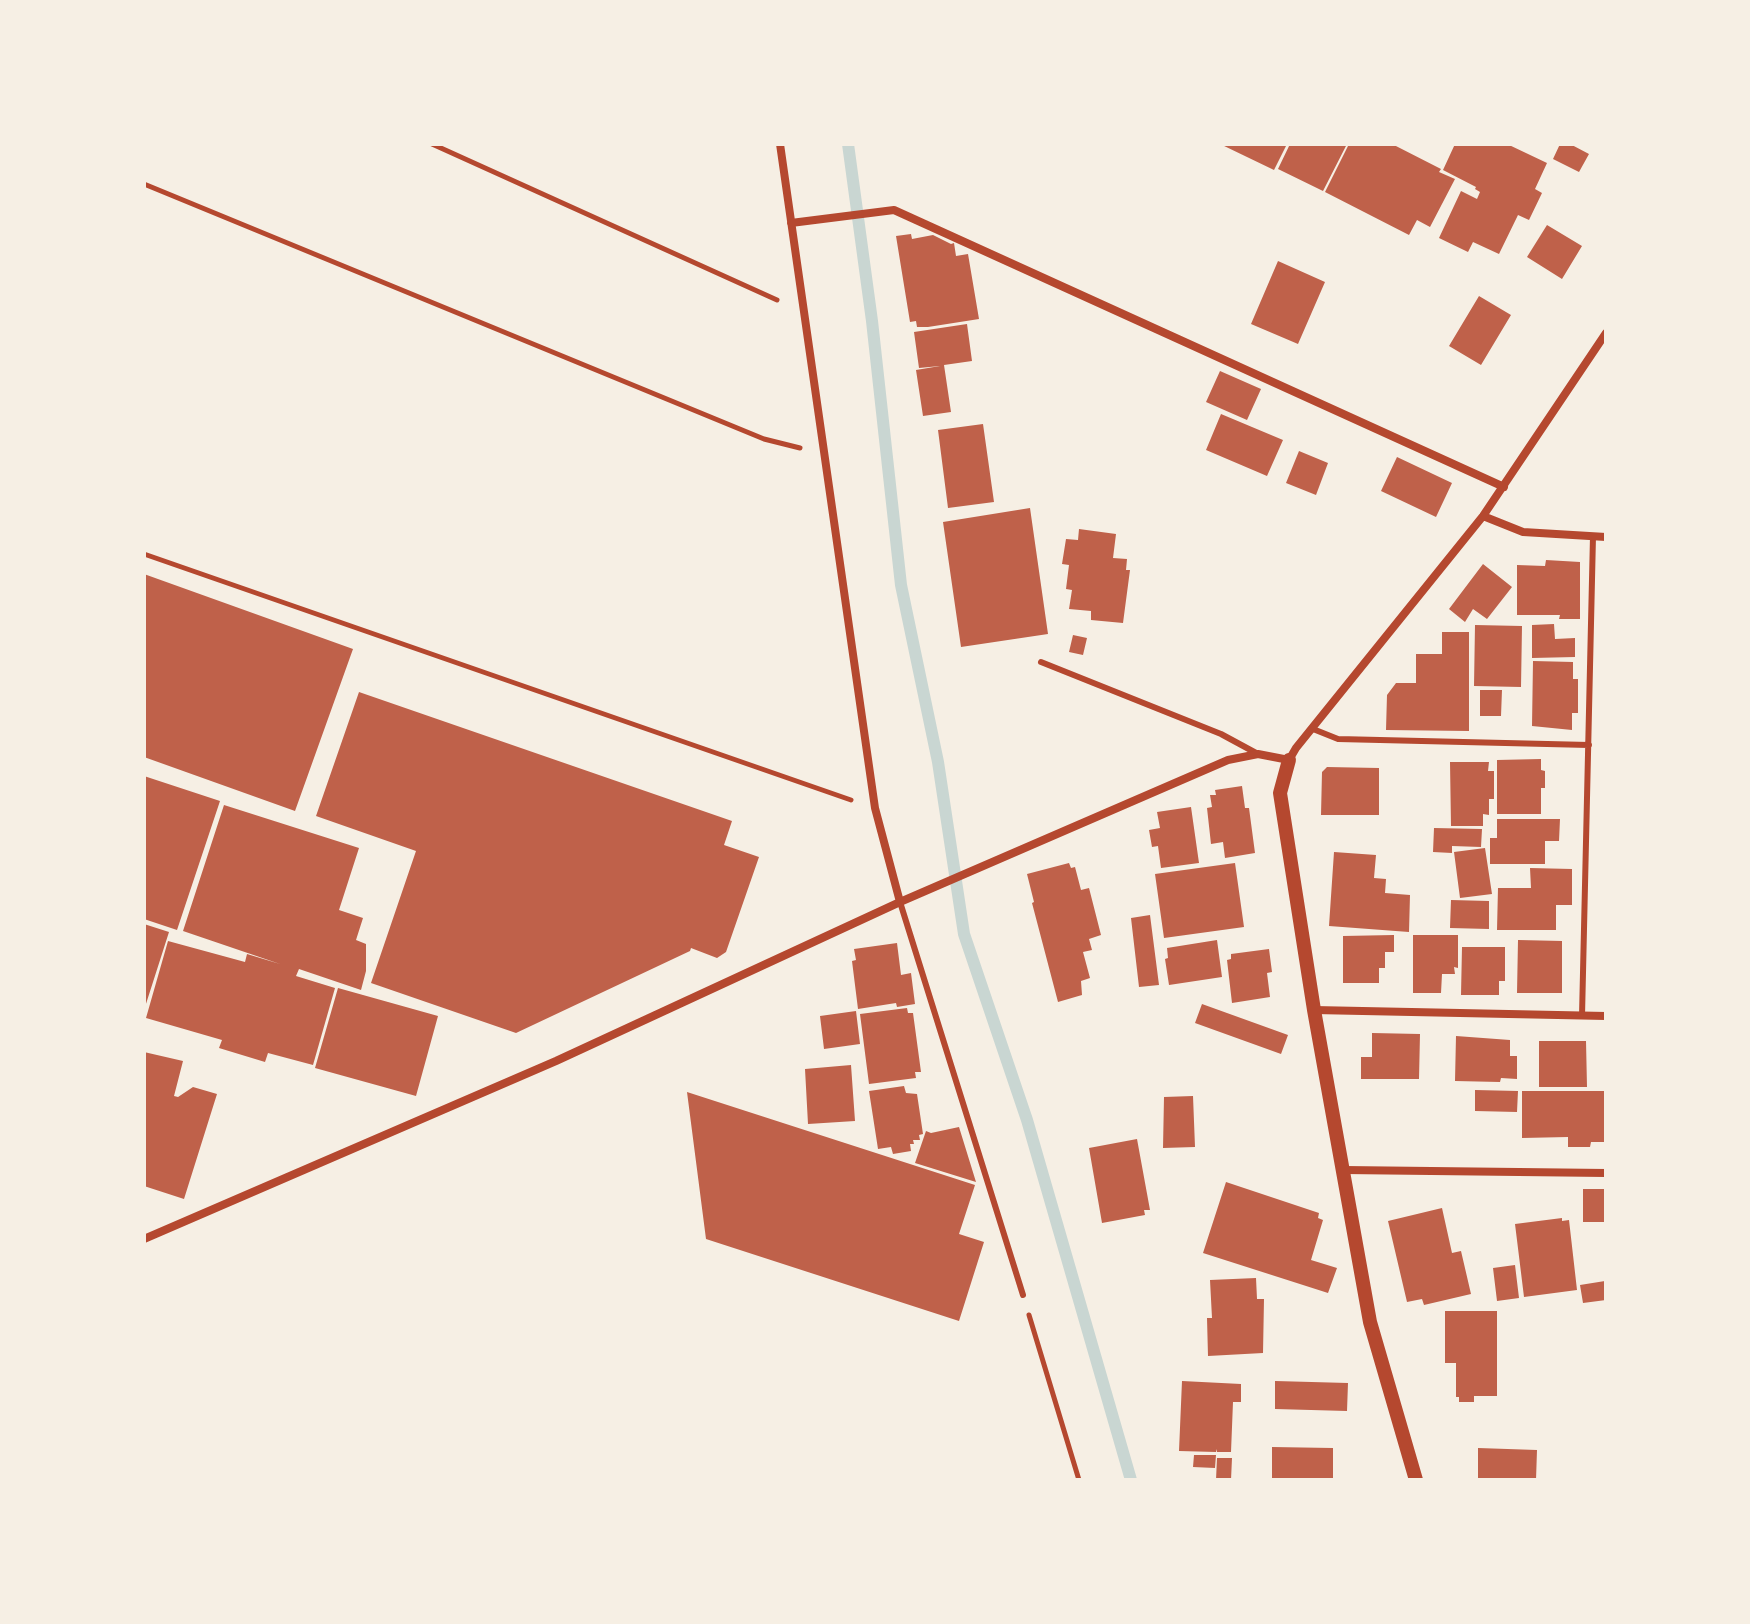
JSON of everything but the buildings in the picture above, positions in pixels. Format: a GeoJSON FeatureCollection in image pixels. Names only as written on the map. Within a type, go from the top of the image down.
{"type":"FeatureCollection","features":[{"type":"Feature","properties":{"kind":"street"},"geometry":{"type":"LineString","coordinates":[[780,144],[875,808],[900,902]]}},
{"type":"Feature","properties":{"kind":"street"},"geometry":{"type":"LineString","coordinates":[[791,223],[894,210],[1504,487]]}},
{"type":"Feature","properties":{"kind":"street"},"geometry":{"type":"LineString","coordinates":[[1416,1480],[1370,1322],[1314,1010],[1280,793],[1289,760],[1483,516],[1606,333]]}},
{"type":"Feature","properties":{"kind":"street"},"geometry":{"type":"LineString","coordinates":[[1483,516],[1523,532],[1606,537]]}},
{"type":"Feature","properties":{"kind":"street"},"geometry":{"type":"LineString","coordinates":[[144,1239],[556,1061],[915,895],[1228,760],[1258,754],[1289,760]]}},
{"type":"Feature","properties":{"kind":"street"},"geometry":{"type":"LineString","coordinates":[[1314,1010],[1606,1016]]}},
{"type":"Feature","properties":{"kind":"street"},"geometry":{"type":"LineString","coordinates":[[1344,1170],[1606,1173]]}},
{"type":"Feature","properties":{"kind":"lane"},"geometry":{"type":"LineString","coordinates":[[1582,1016],[1593,536]]}},
{"type":"Feature","properties":{"kind":"lane"},"geometry":{"type":"LineString","coordinates":[[1041,662],[1221,734],[1258,754]]}},
{"type":"Feature","properties":{"kind":"lane"},"geometry":{"type":"LineString","coordinates":[[1313,729],[1338,739],[1589,745]]}},
{"type":"Feature","properties":{"kind":"lane"},"geometry":{"type":"LineString","coordinates":[[900,902],[1023,1295]]}},
{"type":"Feature","properties":{"kind":"path"},"geometry":{"type":"LineString","coordinates":[[432,144],[804,312]]}},
{"type":"Feature","properties":{"kind":"path"},"geometry":{"type":"LineString","coordinates":[[144,184],[764,439],[824,454]]}},
{"type":"Feature","properties":{"kind":"path"},"geometry":{"type":"LineString","coordinates":[[144,554],[875,808]]}},
{"type":"Feature","properties":{"kind":"path"},"geometry":{"type":"LineString","coordinates":[[1023,1295],[1079,1480]]}},
{"type":"Feature","properties":{"kind":"waterway"},"geometry":{"type":"LineString","coordinates":[[848,144],[872,321],[901,585],[938,762],[964,934],[1027,1120],[1131,1480]]}}]}
